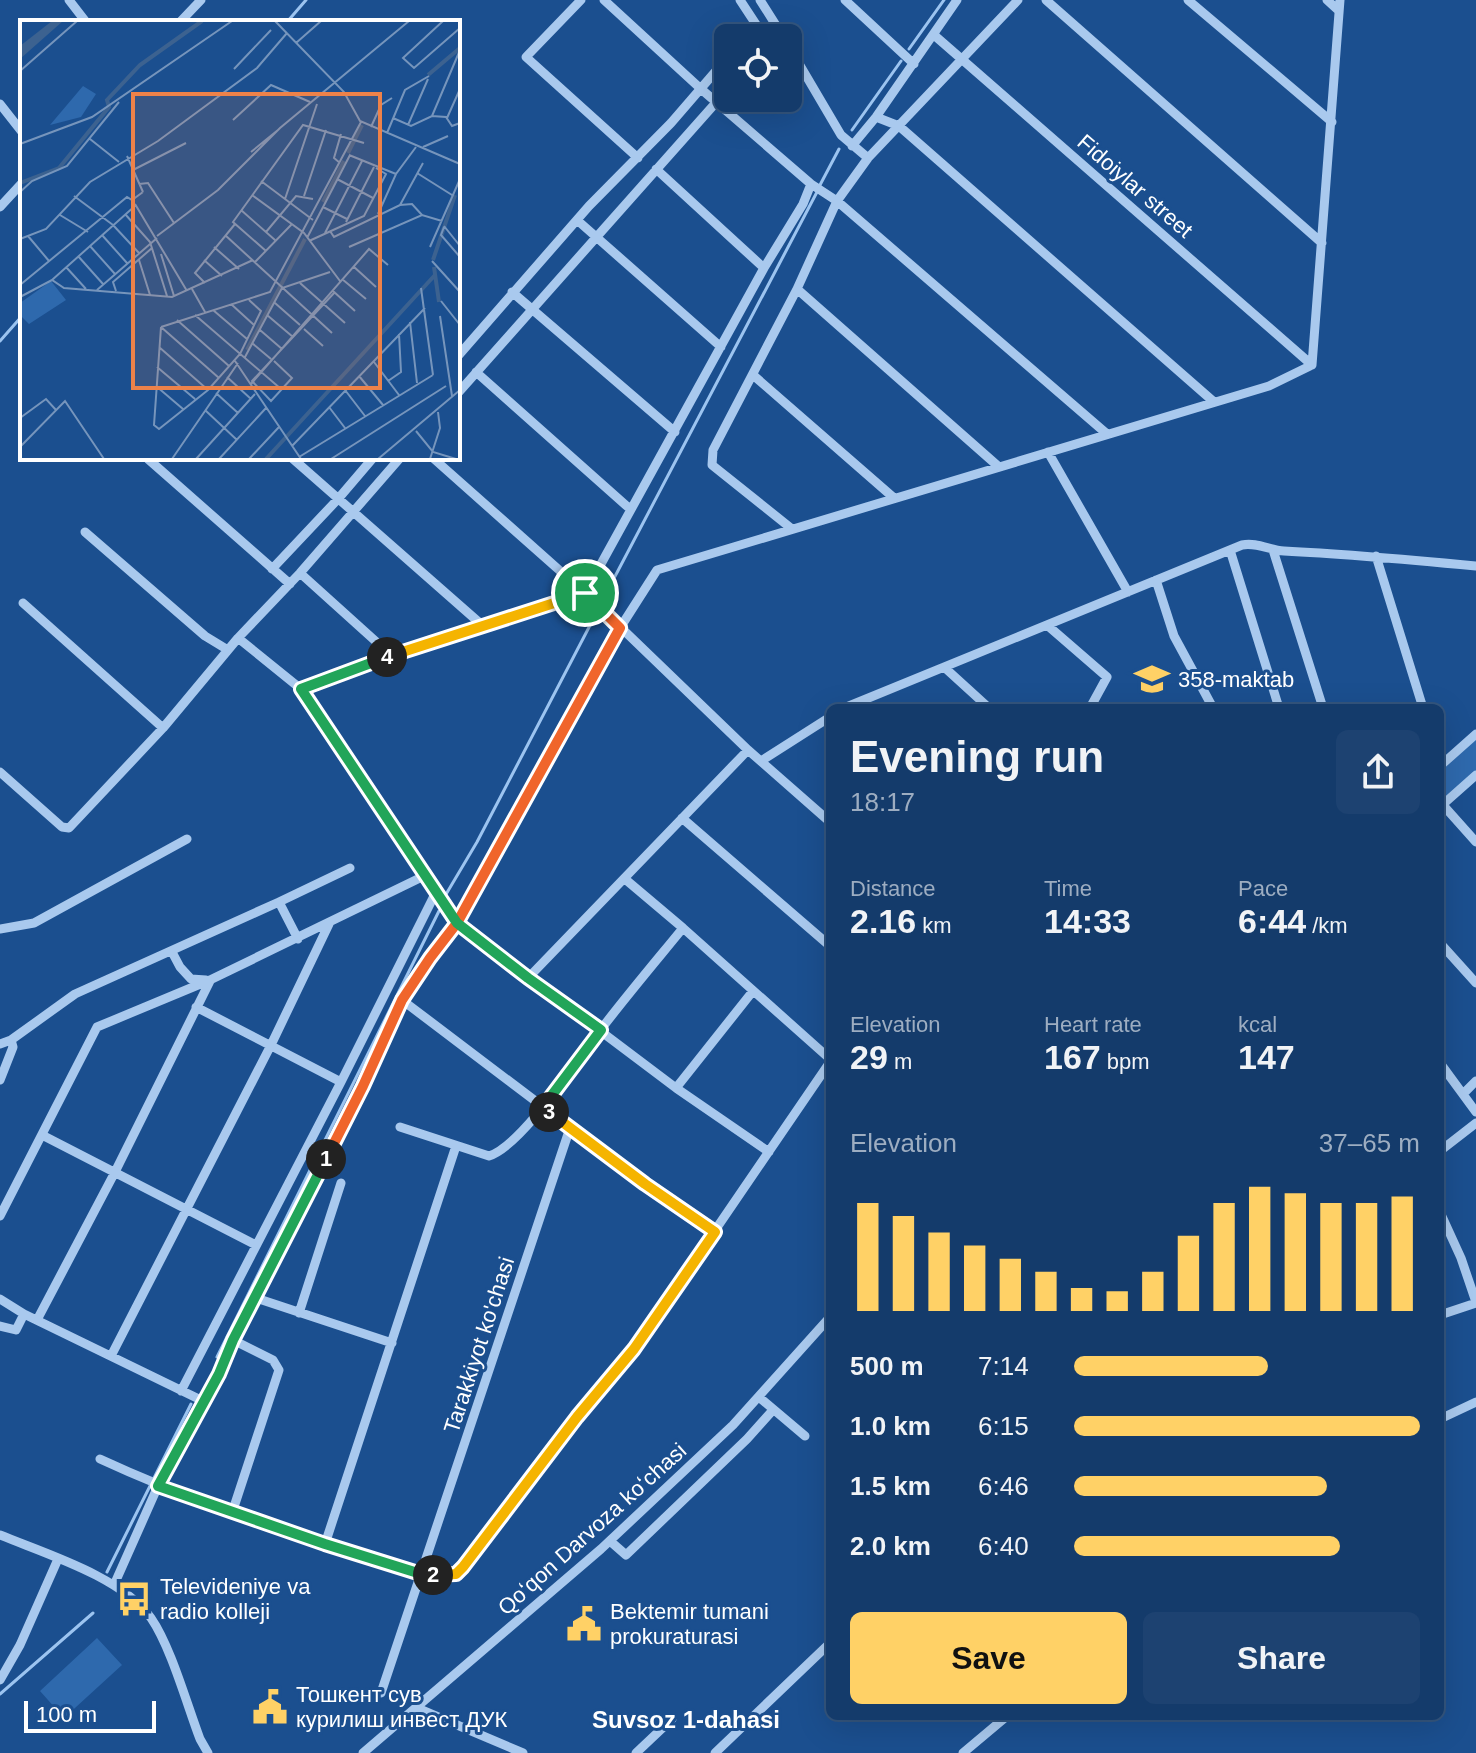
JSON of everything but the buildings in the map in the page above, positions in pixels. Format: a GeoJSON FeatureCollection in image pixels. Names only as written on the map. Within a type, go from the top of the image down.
{"type":"FeatureCollection","features":[{"type":"Feature","properties":{"kind":"street"},"geometry":{"type":"LineString","coordinates":[[69,0],[84,20]]}},
{"type":"Feature","properties":{"kind":"street"},"geometry":{"type":"LineString","coordinates":[[182,20],[201,0]]}},
{"type":"Feature","properties":{"kind":"street"},"geometry":{"type":"LineString","coordinates":[[581,0],[526,57],[638,158]]}},
{"type":"Feature","properties":{"kind":"street"},"geometry":{"type":"LineString","coordinates":[[604,0],[714,99]]}},
{"type":"Feature","properties":{"kind":"street"},"geometry":{"type":"LineString","coordinates":[[740,0],[756,24]]}},
{"type":"Feature","properties":{"kind":"street"},"geometry":{"type":"LineString","coordinates":[[760,0],[776,24]]}},
{"type":"Feature","properties":{"kind":"street"},"geometry":{"type":"LineString","coordinates":[[845,0],[914,64]]}},
{"type":"Feature","properties":{"kind":"street"},"geometry":{"type":"LineString","coordinates":[[852,146],[876,117],[957,0]]}},
{"type":"Feature","properties":{"kind":"street"},"geometry":{"type":"LineString","coordinates":[[792,529],[712,465],[713,450],[797,289],[837,201],[868,158],[1018,0]]}},
{"type":"Feature","properties":{"kind":"street"},"geometry":{"type":"LineString","coordinates":[[1046,0],[1322,243]]}},
{"type":"Feature","properties":{"kind":"street"},"geometry":{"type":"LineString","coordinates":[[1188,0],[1332,122]]}},
{"type":"Feature","properties":{"kind":"street"},"geometry":{"type":"LineString","coordinates":[[114,1585],[158,1486],[219,1374],[233,1340],[363,1086],[402,1000],[457,923],[620,628],[657,570],[1269,386],[1312,365],[1340,6],[1327,0]]}},
{"type":"Feature","properties":{"kind":"street","name":"Fidoiylar street"},"geometry":{"type":"LineString","coordinates":[[934,35],[1312,365]]}},
{"type":"Feature","properties":{"kind":"street"},"geometry":{"type":"LineString","coordinates":[[802,69],[841,135],[868,158]]}},
{"type":"Feature","properties":{"kind":"street"},"geometry":{"type":"LineString","coordinates":[[460,352],[577,220],[714,74]]}},
{"type":"Feature","properties":{"kind":"street"},"geometry":{"type":"LineString","coordinates":[[460,391],[714,103]]}},
{"type":"Feature","properties":{"kind":"street"},"geometry":{"type":"LineString","coordinates":[[0,104],[20,129]]}},
{"type":"Feature","properties":{"kind":"street"},"geometry":{"type":"LineString","coordinates":[[729,112],[811,184],[837,201],[1107,434]]}},
{"type":"Feature","properties":{"kind":"street"},"geometry":{"type":"LineString","coordinates":[[876,117],[899,126],[1214,402]]}},
{"type":"Feature","properties":{"kind":"street"},"geometry":{"type":"LineString","coordinates":[[656,169],[764,268]]}},
{"type":"Feature","properties":{"kind":"street"},"geometry":{"type":"LineString","coordinates":[[301,689],[482,625],[585,593],[629,508],[803,204],[811,184]]}},
{"type":"Feature","properties":{"kind":"street"},"geometry":{"type":"LineString","coordinates":[[0,207],[20,185]]}},
{"type":"Feature","properties":{"kind":"street"},"geometry":{"type":"LineString","coordinates":[[577,220],[721,347]]}},
{"type":"Feature","properties":{"kind":"street"},"geometry":{"type":"LineString","coordinates":[[797,289],[999,467]]}},
{"type":"Feature","properties":{"kind":"street"},"geometry":{"type":"LineString","coordinates":[[512,292],[675,432]]}},
{"type":"Feature","properties":{"kind":"street"},"geometry":{"type":"LineString","coordinates":[[476,372],[629,508]]}},
{"type":"Feature","properties":{"kind":"street"},"geometry":{"type":"LineString","coordinates":[[753,375],[894,498]]}},
{"type":"Feature","properties":{"kind":"street"},"geometry":{"type":"LineString","coordinates":[[1048,452],[1128,592]]}},
{"type":"Feature","properties":{"kind":"street"},"geometry":{"type":"LineString","coordinates":[[149,460],[290,584]]}},
{"type":"Feature","properties":{"kind":"street"},"geometry":{"type":"LineString","coordinates":[[294,460],[482,625]]}},
{"type":"Feature","properties":{"kind":"street"},"geometry":{"type":"LineString","coordinates":[[272,569],[371,460]]}},
{"type":"Feature","properties":{"kind":"street"},"geometry":{"type":"LineString","coordinates":[[0,772],[65,830],[163,728],[238,638],[300,573],[398,460]]}},
{"type":"Feature","properties":{"kind":"street"},"geometry":{"type":"LineString","coordinates":[[435,460],[585,593],[748,750],[826,818]]}},
{"type":"Feature","properties":{"kind":"street"},"geometry":{"type":"LineString","coordinates":[[85,532],[205,636],[228,650]]}},
{"type":"Feature","properties":{"kind":"street"},"geometry":{"type":"LineString","coordinates":[[855,704],[1252,543],[1273,550],[1476,566]]}},
{"type":"Feature","properties":{"kind":"street"},"geometry":{"type":"LineString","coordinates":[[1230,550],[1278,704]]}},
{"type":"Feature","properties":{"kind":"street"},"geometry":{"type":"LineString","coordinates":[[1273,550],[1322,704]]}},
{"type":"Feature","properties":{"kind":"street"},"geometry":{"type":"LineString","coordinates":[[1376,556],[1422,704]]}},
{"type":"Feature","properties":{"kind":"street"},"geometry":{"type":"LineString","coordinates":[[300,573],[392,656]]}},
{"type":"Feature","properties":{"kind":"street"},"geometry":{"type":"LineString","coordinates":[[1156,580],[1174,636],[1211,704]]}},
{"type":"Feature","properties":{"kind":"street"},"geometry":{"type":"LineString","coordinates":[[23,603],[163,728]]}},
{"type":"Feature","properties":{"kind":"street"},"geometry":{"type":"LineString","coordinates":[[1047,625],[1107,677],[1093,704]]}},
{"type":"Feature","properties":{"kind":"street"},"geometry":{"type":"LineString","coordinates":[[238,638],[301,689],[457,923],[676,1088],[769,1152]]}},
{"type":"Feature","properties":{"kind":"street"},"geometry":{"type":"LineString","coordinates":[[944,667],[985,704]]}},
{"type":"Feature","properties":{"kind":"street"},"geometry":{"type":"LineString","coordinates":[[761,761],[826,720]]}},
{"type":"Feature","properties":{"kind":"street"},"geometry":{"type":"LineString","coordinates":[[1444,761],[1476,734]]}},
{"type":"Feature","properties":{"kind":"street"},"geometry":{"type":"LineString","coordinates":[[528,978],[748,750]]}},
{"type":"Feature","properties":{"kind":"street"},"geometry":{"type":"LineString","coordinates":[[1444,803],[1476,775]]}},
{"type":"Feature","properties":{"kind":"street"},"geometry":{"type":"LineString","coordinates":[[1444,809],[1476,842]]}},
{"type":"Feature","properties":{"kind":"street"},"geometry":{"type":"LineString","coordinates":[[682,818],[826,943]]}},
{"type":"Feature","properties":{"kind":"street"},"geometry":{"type":"LineString","coordinates":[[0,929],[34,923],[187,839]]}},
{"type":"Feature","properties":{"kind":"street"},"geometry":{"type":"LineString","coordinates":[[0,1044],[11,1040],[75,994],[350,868]]}},
{"type":"Feature","properties":{"kind":"street"},"geometry":{"type":"LineString","coordinates":[[0,1216],[97,1027],[210,980],[424,876]]}},
{"type":"Feature","properties":{"kind":"street"},"geometry":{"type":"LineString","coordinates":[[625,879],[826,1056]]}},
{"type":"Feature","properties":{"kind":"street"},"geometry":{"type":"LineString","coordinates":[[181,1391],[436,892]]}},
{"type":"Feature","properties":{"kind":"street"},"geometry":{"type":"LineString","coordinates":[[279,902],[298,939]]}},
{"type":"Feature","properties":{"kind":"street"},"geometry":{"type":"LineString","coordinates":[[111,1356],[271,1045],[329,924]]}},
{"type":"Feature","properties":{"kind":"street"},"geometry":{"type":"LineString","coordinates":[[400,1127],[489,1156],[496,1153],[543,1107],[683,928]]}},
{"type":"Feature","properties":{"kind":"street"},"geometry":{"type":"LineString","coordinates":[[1444,947],[1476,983]]}},
{"type":"Feature","properties":{"kind":"street"},"geometry":{"type":"LineString","coordinates":[[172,952],[191,979],[210,980]]}},
{"type":"Feature","properties":{"kind":"street"},"geometry":{"type":"LineString","coordinates":[[37,1320],[115,1172],[210,980]]}},
{"type":"Feature","properties":{"kind":"street"},"geometry":{"type":"LineString","coordinates":[[676,1088],[753,991]]}},
{"type":"Feature","properties":{"kind":"street"},"geometry":{"type":"LineString","coordinates":[[402,1000],[570,1128],[715,1232]]}},
{"type":"Feature","properties":{"kind":"street"},"geometry":{"type":"LineString","coordinates":[[196,1007],[341,1082]]}},
{"type":"Feature","properties":{"kind":"street"},"geometry":{"type":"LineString","coordinates":[[0,1080],[13,1047],[11,1040]]}},
{"type":"Feature","properties":{"kind":"street"},"geometry":{"type":"LineString","coordinates":[[100,1459],[158,1486],[325,1544],[421,1574],[456,1574],[577,1417],[634,1349],[826,1066]]}},
{"type":"Feature","properties":{"kind":"street"},"geometry":{"type":"LineString","coordinates":[[1444,1068],[1476,1112]]}},
{"type":"Feature","properties":{"kind":"street"},"geometry":{"type":"LineString","coordinates":[[1463,1094],[1476,1081]]}},
{"type":"Feature","properties":{"kind":"street"},"geometry":{"type":"LineString","coordinates":[[1444,1148],[1476,1123]]}},
{"type":"Feature","properties":{"kind":"street","name":"Tarakkiyot ko'chasi"},"geometry":{"type":"LineString","coordinates":[[381,1693],[570,1128]]}},
{"type":"Feature","properties":{"kind":"street"},"geometry":{"type":"LineString","coordinates":[[42,1135],[256,1245]]}},
{"type":"Feature","properties":{"kind":"street"},"geometry":{"type":"LineString","coordinates":[[325,1544],[456,1146]]}},
{"type":"Feature","properties":{"kind":"street"},"geometry":{"type":"LineString","coordinates":[[299,1313],[341,1183]]}},
{"type":"Feature","properties":{"kind":"street"},"geometry":{"type":"LineString","coordinates":[[1444,1221],[1476,1302],[1444,1314]]}},
{"type":"Feature","properties":{"kind":"street"},"geometry":{"type":"LineString","coordinates":[[256,1298],[392,1343]]}},
{"type":"Feature","properties":{"kind":"street"},"geometry":{"type":"LineString","coordinates":[[0,1299],[24,1314],[203,1401]]}},
{"type":"Feature","properties":{"kind":"street"},"geometry":{"type":"LineString","coordinates":[[0,1326],[16,1330],[24,1314]]}},
{"type":"Feature","properties":{"kind":"street","name":"Qoʻqon Darvoza koʻchasi"},"geometry":{"type":"LineString","coordinates":[[363,1753],[610,1541],[760,1398],[826,1322]]}},
{"type":"Feature","properties":{"kind":"street"},"geometry":{"type":"LineString","coordinates":[[232,1513],[279,1370],[273,1360],[233,1340]]}},
{"type":"Feature","properties":{"kind":"street"},"geometry":{"type":"LineString","coordinates":[[760,1398],[805,1436]]}},
{"type":"Feature","properties":{"kind":"street"},"geometry":{"type":"LineString","coordinates":[[1444,1417],[1476,1402]]}},
{"type":"Feature","properties":{"kind":"street"},"geometry":{"type":"LineString","coordinates":[[610,1541],[626,1555],[773,1410]]}},
{"type":"Feature","properties":{"kind":"street"},"geometry":{"type":"LineString","coordinates":[[0,1535],[114,1585],[142,1607],[155,1625],[208,1753]]}},
{"type":"Feature","properties":{"kind":"street"},"geometry":{"type":"LineString","coordinates":[[0,1680],[20,1645],[58,1559]]}},
{"type":"Feature","properties":{"kind":"street"},"geometry":{"type":"LineString","coordinates":[[715,1753],[826,1647]]}},
{"type":"Feature","properties":{"kind":"street"},"geometry":{"type":"LineString","coordinates":[[417,1708],[523,1753]]}},
{"type":"Feature","properties":{"kind":"street"},"geometry":{"type":"LineString","coordinates":[[636,1753],[672,1719]]}},
{"type":"Feature","properties":{"kind":"street"},"geometry":{"type":"LineString","coordinates":[[963,1753],[1002,1720]]}},
{"type":"Feature","properties":{"kind":"shaded area"},"geometry":{"type":"Polygon","coordinates":[[[1476,739],[1476,771],[1444,799],[1444,767],[1476,739]]]}},
{"type":"Feature","properties":{"kind":"shaded area"},"geometry":{"type":"Polygon","coordinates":[[[97,1638],[122,1665],[64,1718],[40,1691],[97,1638]]]}},
{"type":"Feature","properties":{"kind":"waterway"},"geometry":{"type":"LineString","coordinates":[[289,20],[306,0]]}},
{"type":"Feature","properties":{"kind":"waterway"},"geometry":{"type":"LineString","coordinates":[[909,49],[944,0]]}},
{"type":"Feature","properties":{"kind":"waterway"},"geometry":{"type":"LineString","coordinates":[[852,130],[901,61]]}},
{"type":"Feature","properties":{"kind":"waterway"},"geometry":{"type":"LineString","coordinates":[[820,185],[839,149]]}},
{"type":"Feature","properties":{"kind":"waterway"},"geometry":{"type":"LineString","coordinates":[[601,603],[817,192]]}},
{"type":"Feature","properties":{"kind":"waterway"},"geometry":{"type":"LineString","coordinates":[[0,341],[20,318]]}},
{"type":"Feature","properties":{"kind":"waterway"},"geometry":{"type":"LineString","coordinates":[[445,896],[477,842],[598,610]]}},
{"type":"Feature","properties":{"kind":"waterway"},"geometry":{"type":"LineString","coordinates":[[217,1357],[439,911]]}},
{"type":"Feature","properties":{"kind":"waterway"},"geometry":{"type":"LineString","coordinates":[[107,1572],[191,1404]]}},
{"type":"Feature","properties":{"kind":"waterway"},"geometry":{"type":"LineString","coordinates":[[0,1694],[93,1613]]}},
{"type":"Feature","properties":{"kind":"place","name":"358-maktab"},"geometry":{"type":"Point","coordinates":[1152,679]}},
{"type":"Feature","properties":{"kind":"place","name":"Televideniye va radio kolleji"},"geometry":{"type":"Point","coordinates":[134,1599]}},
{"type":"Feature","properties":{"kind":"place","name":"Bektemir tumani prokuraturasi"},"geometry":{"type":"Point","coordinates":[584,1624]}},
{"type":"Feature","properties":{"kind":"place","name":"Тошкент сув курилиш инвест ДУК"},"geometry":{"type":"Point","coordinates":[270,1707]}},
{"type":"Feature","properties":{"kind":"district","name":"Suvsoz 1-dahasi"},"geometry":{"type":"Point","coordinates":[686,1719]}},
{"type":"Feature","properties":{"kind":"route"},"geometry":{"type":"LineString","coordinates":[[585,593],[482,625],[301,689],[457,923],[601,1030],[543,1107],[715,1232],[634,1349],[577,1417],[463,1567],[456,1574],[447,1576],[421,1574],[158,1486],[219,1374],[233,1340],[363,1086],[402,1000],[457,923],[620,628],[585,593]]}}]}
